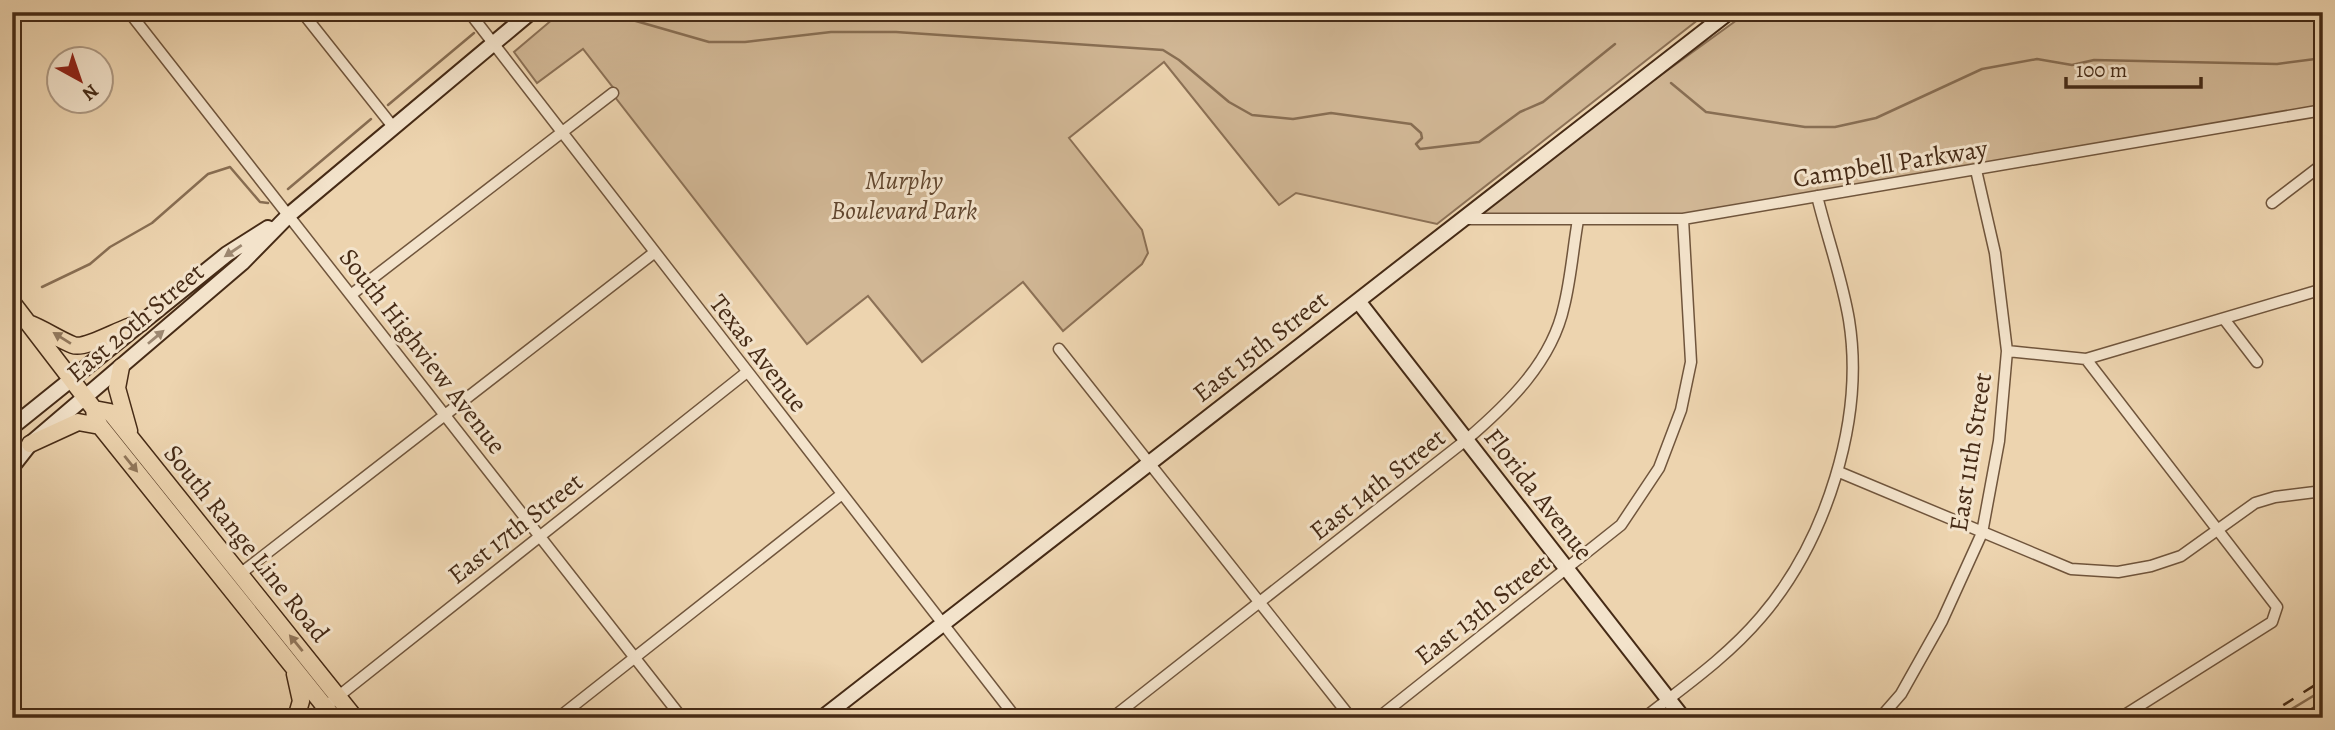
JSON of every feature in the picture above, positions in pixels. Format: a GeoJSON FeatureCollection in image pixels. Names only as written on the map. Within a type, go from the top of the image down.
{"type":"FeatureCollection","features":[{"type":"Feature","properties":{"kind":"main road","name":"East 20th Street"},"geometry":{"type":"LineString","coordinates":[[12,467],[30,444],[90,403],[121,367],[242,263],[290,214],[531,12]]}},
{"type":"Feature","properties":{"kind":"main road","name":"East 15th Street"},"geometry":{"type":"LineString","coordinates":[[822,718],[1724,14]]}},
{"type":"Feature","properties":{"kind":"main road","name":"East 20th Street"},"geometry":{"type":"LineString","coordinates":[[12,427],[227,254],[290,214]]}},
{"type":"Feature","properties":{"kind":"main road","name":"Florida Avenue"},"geometry":{"type":"LineString","coordinates":[[1358,301],[1683,718]]}},
{"type":"Feature","properties":{"kind":"main road","name":"South Range Line Road"},"geometry":{"type":"LineString","coordinates":[[12,302],[90,403],[100,426],[293,664],[333,707],[355,718]]}},
{"type":"Feature","properties":{"kind":"main road"},"geometry":{"type":"LineString","coordinates":[[28,323],[52,332],[75,346],[84,346],[122,327],[141,323]]}},
{"type":"Feature","properties":{"kind":"main road"},"geometry":{"type":"LineString","coordinates":[[121,367],[117,388],[131,437]]}},
{"type":"Feature","properties":{"kind":"main road","name":"South Range Line Road"},"geometry":{"type":"LineString","coordinates":[[90,403],[110,412],[131,437],[240,574],[333,707]]}},
{"type":"Feature","properties":{"kind":"main road"},"geometry":{"type":"LineString","coordinates":[[30,444],[78,422],[100,426]]}},
{"type":"Feature","properties":{"kind":"main road"},"geometry":{"type":"LineString","coordinates":[[293,664],[301,701],[296,718]]}},
{"type":"Feature","properties":{"kind":"street","name":"South Highview Avenue"},"geometry":{"type":"LineString","coordinates":[[129,12],[290,214],[682,718]]}},
{"type":"Feature","properties":{"kind":"street"},"geometry":{"type":"LineString","coordinates":[[302,12],[394,128]]}},
{"type":"Feature","properties":{"kind":"street","name":"Texas Avenue"},"geometry":{"type":"LineString","coordinates":[[469,12],[1016,718]]}},
{"type":"Feature","properties":{"kind":"street"},"geometry":{"type":"LineString","coordinates":[[352,294],[613,93]]}},
{"type":"Feature","properties":{"kind":"street","name":"Campbell Parkway"},"geometry":{"type":"LineString","coordinates":[[1462,219],[1683,219],[2323,110]]}},
{"type":"Feature","properties":{"kind":"street"},"geometry":{"type":"LineString","coordinates":[[2272,203],[2323,164]]}},
{"type":"Feature","properties":{"kind":"street","name":"East 11th Street"},"geometry":{"type":"LineString","coordinates":[[1881,718],[1901,694],[1942,621],[1982,533],[1999,441],[2007,351],[1995,253],[1976,170]]}},
{"type":"Feature","properties":{"kind":"street"},"geometry":{"type":"LineString","coordinates":[[1644,718],[1723,656],[1773,601],[1804,552],[1839,472],[1849,406],[1849,320],[1817,196]]}},
{"type":"Feature","properties":{"kind":"street","name":"East 13th Street"},"geometry":{"type":"LineString","coordinates":[[1377,718],[1621,525],[1659,468],[1681,410],[1691,362],[1683,219]]}},
{"type":"Feature","properties":{"kind":"street","name":"East 14th Street"},"geometry":{"type":"LineString","coordinates":[[1112,718],[1512,401],[1544,356],[1564,309],[1577,220]]}},
{"type":"Feature","properties":{"kind":"street"},"geometry":{"type":"LineString","coordinates":[[240,574],[655,252]]}},
{"type":"Feature","properties":{"kind":"street"},"geometry":{"type":"LineString","coordinates":[[2007,351],[2086,359],[2323,289]]}},
{"type":"Feature","properties":{"kind":"street"},"geometry":{"type":"LineString","coordinates":[[2224,320],[2257,362]]}},
{"type":"Feature","properties":{"kind":"street"},"geometry":{"type":"LineString","coordinates":[[1059,349],[1351,718]]}},
{"type":"Feature","properties":{"kind":"street"},"geometry":{"type":"LineString","coordinates":[[2086,359],[2277,607],[2272,622],[2119,718]]}},
{"type":"Feature","properties":{"kind":"street","name":"East 17th Street"},"geometry":{"type":"LineString","coordinates":[[311,718],[333,707],[539,535],[747,372]]}},
{"type":"Feature","properties":{"kind":"street"},"geometry":{"type":"LineString","coordinates":[[1839,472],[2071,569],[2118,572],[2151,566],[2181,556],[2255,503],[2275,497],[2323,491]]}},
{"type":"Feature","properties":{"kind":"street"},"geometry":{"type":"LineString","coordinates":[[558,718],[842,494]]}},
{"type":"Feature","properties":{"kind":"street"},"geometry":{"type":"LineString","coordinates":[[2307,718],[2323,708]]}},
{"type":"Feature","properties":{"kind":"green space","name":"Murphy Boulevard Park"},"geometry":{"type":"Polygon","coordinates":[[[552,12],[1708,12],[1437,224],[1296,193],[1279,205],[1164,62],[1069,138],[1142,230],[1148,253],[1142,264],[1063,331],[1023,282],[922,362],[868,296],[807,344],[615,97],[618,94],[583,49],[537,83],[514,52],[553,19],[547,17],[552,12]]]}},
{"type":"Feature","properties":{"kind":"green space"},"geometry":{"type":"Polygon","coordinates":[[[1748,12],[2323,12],[2323,110],[1683,219],[1462,219],[1748,12]]]}},
{"type":"Feature","properties":{"kind":"waterway"},"geometry":{"type":"LineString","coordinates":[[492,19],[500,12]]}},
{"type":"Feature","properties":{"kind":"waterway"},"geometry":{"type":"LineString","coordinates":[[559,14],[615,15],[709,42],[745,42],[831,32],[896,32],[1163,50],[1229,102],[1252,115],[1293,119],[1331,113],[1411,124],[1421,133],[1422,138],[1416,144],[1420,149],[1479,142],[1520,112],[1543,102],[1615,44]]}},
{"type":"Feature","properties":{"kind":"waterway"},"geometry":{"type":"LineString","coordinates":[[388,105],[474,33]]}},
{"type":"Feature","properties":{"kind":"waterway"},"geometry":{"type":"LineString","coordinates":[[1671,83],[1706,112],[1805,127],[1835,127],[1876,118],[1982,69],[2037,59],[2072,65],[2094,60],[2277,64],[2323,58]]}},
{"type":"Feature","properties":{"kind":"waterway"},"geometry":{"type":"LineString","coordinates":[[288,189],[371,119]]}},
{"type":"Feature","properties":{"kind":"waterway"},"geometry":{"type":"LineString","coordinates":[[42,287],[90,264],[110,247],[152,223],[208,174],[230,167],[260,202],[268,203]]}},
{"type":"Feature","properties":{"kind":"waterway"},"geometry":{"type":"LineString","coordinates":[[2277,718],[2323,690]]}},
{"type":"Feature","properties":{"kind":"railway"},"geometry":{"type":"LineString","coordinates":[[2263,718],[2323,680]]}}]}
